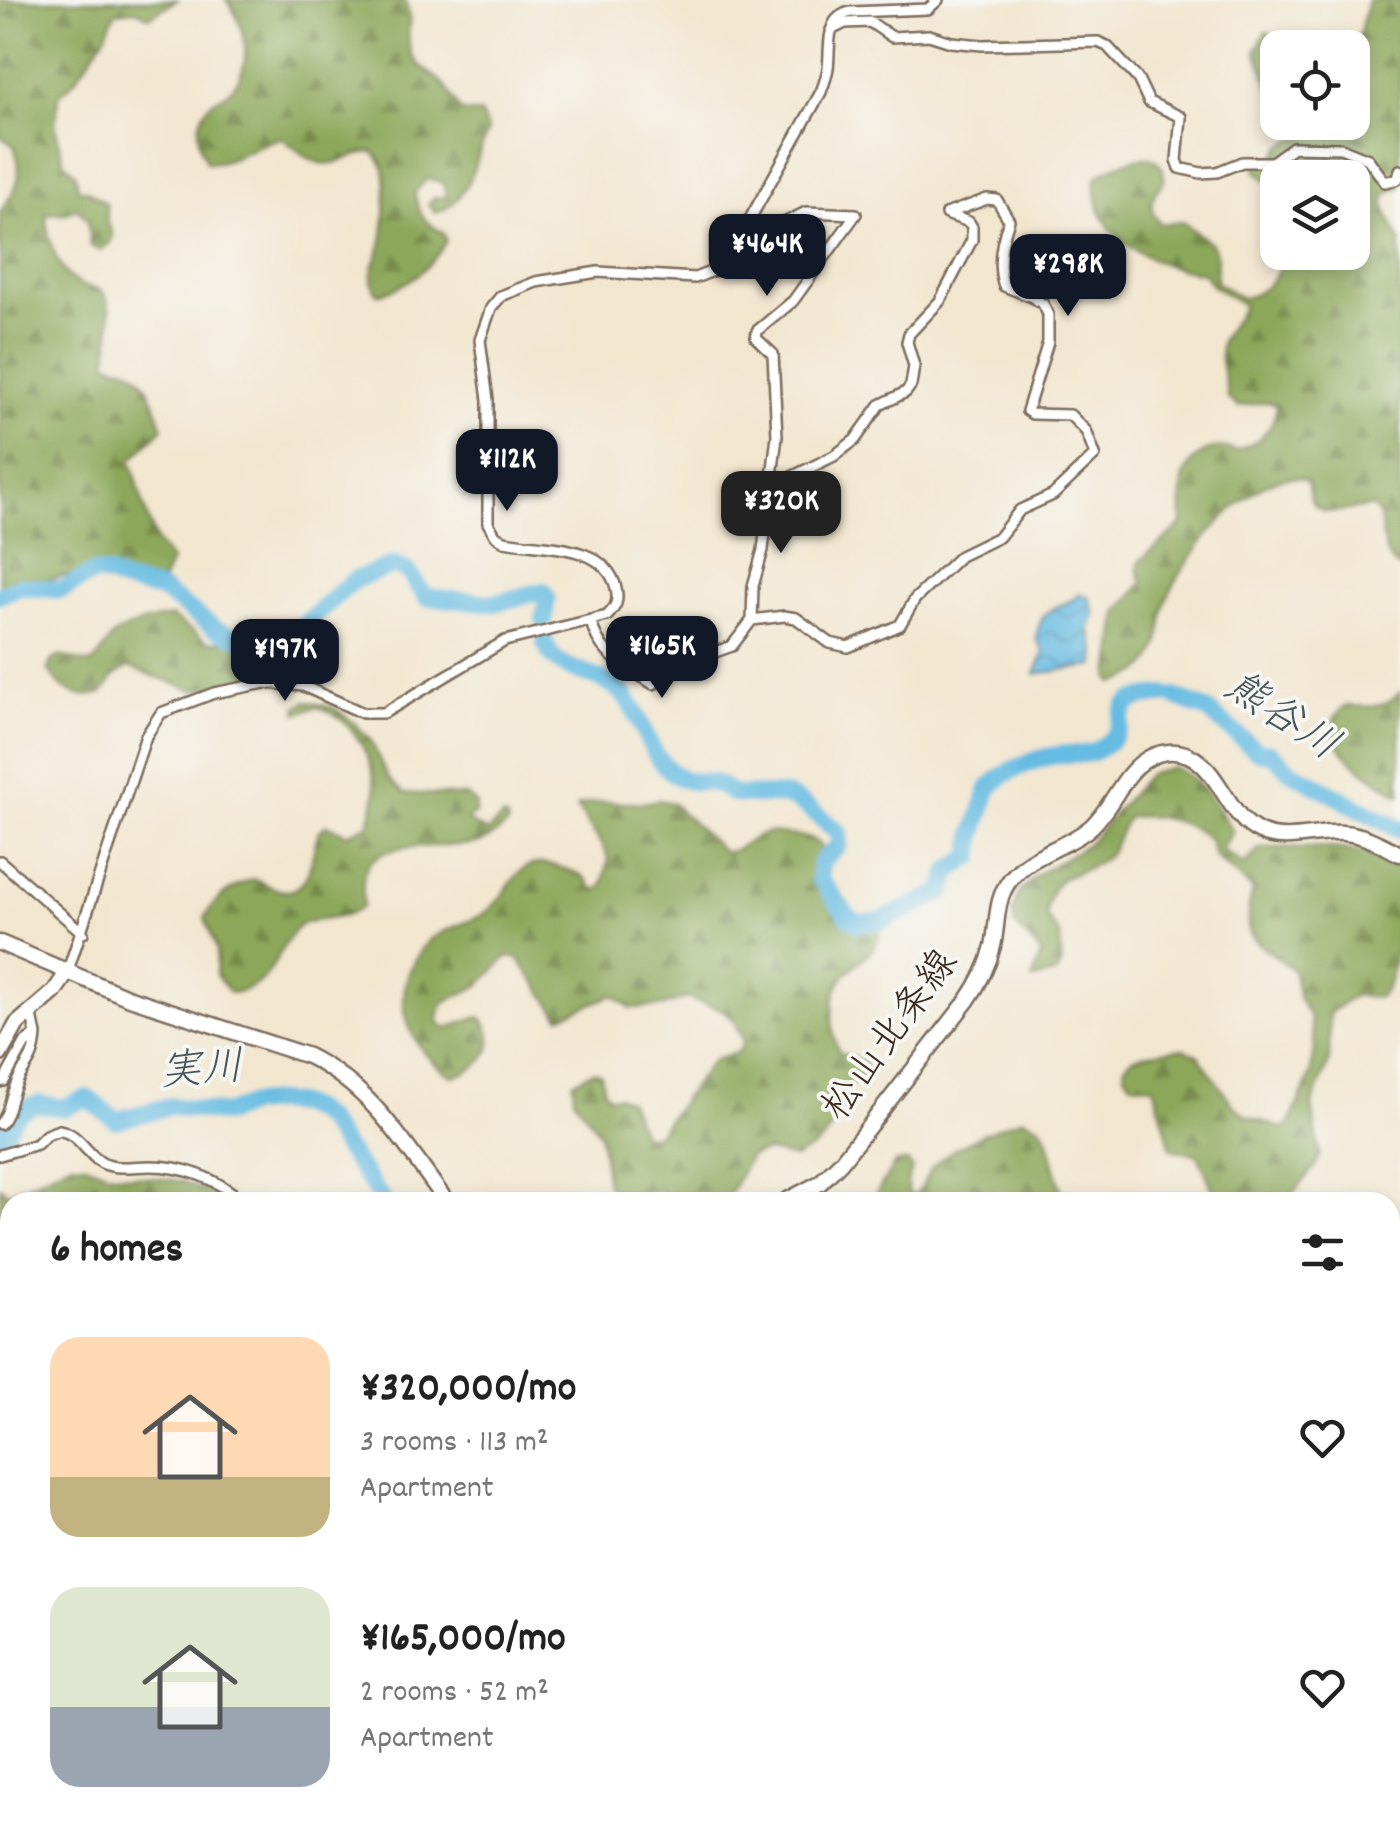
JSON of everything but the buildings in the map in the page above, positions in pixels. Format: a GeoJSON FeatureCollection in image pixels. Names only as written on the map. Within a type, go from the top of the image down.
{"type":"FeatureCollection","features":[{"type":"Feature","properties":{"kind":"main road","name":"松山北条線"},"geometry":{"type":"LineString","coordinates":[[803,1192],[820,1183],[841,1162],[967,1001],[990,959],[999,904],[1010,880],[1031,862],[1092,826],[1144,761],[1177,752],[1198,761],[1241,817],[1260,832],[1287,836],[1356,834],[1400,854]]}},
{"type":"Feature","properties":{"kind":"main road"},"geometry":{"type":"LineString","coordinates":[[0,943],[127,997],[308,1056],[332,1068],[375,1106],[440,1192]]}},
{"type":"Feature","properties":{"kind":"main road"},"geometry":{"type":"LineString","coordinates":[[0,1054],[17,1024],[54,992],[67,973]]}},
{"type":"Feature","properties":{"kind":"street"},"geometry":{"type":"LineString","coordinates":[[722,267],[821,92],[828,72],[831,30],[840,14],[928,8],[938,0]]}},
{"type":"Feature","properties":{"kind":"street"},"geometry":{"type":"LineString","coordinates":[[831,30],[845,23],[870,22],[892,37],[929,35],[982,45],[1098,42],[1107,46],[1138,79],[1149,102],[1181,117],[1177,160],[1180,168],[1201,174],[1217,172],[1242,162],[1272,162],[1293,147],[1302,147],[1355,152],[1368,159],[1385,182],[1398,178],[1400,170]]}},
{"type":"Feature","properties":{"kind":"street"},"geometry":{"type":"LineString","coordinates":[[752,620],[796,618],[830,643],[848,647],[900,625],[914,599],[960,556],[1000,537],[1020,510],[1053,495],[1095,455],[1086,431],[1070,416],[1032,414],[1027,410],[1048,342],[1048,314],[1043,304],[1032,297],[1004,286],[1000,260],[1009,220],[997,200],[988,199],[946,214],[968,222],[972,240],[940,301],[909,334],[907,342],[914,366],[912,384],[906,392],[880,405],[855,440],[834,456],[771,487]]}},
{"type":"Feature","properties":{"kind":"street"},"geometry":{"type":"LineString","coordinates":[[67,973],[146,736],[162,712],[214,693],[265,682],[303,686],[363,713],[384,714],[505,641],[606,616],[616,608],[614,580],[591,555],[504,541],[488,524],[488,400],[480,340],[491,308],[501,296],[536,282],[598,272],[696,278],[731,267],[752,239],[806,212],[856,214],[792,301],[757,331],[756,338],[773,354],[778,436],[763,550],[753,586],[752,620],[732,646],[653,684],[609,657],[599,646],[591,620]]}},
{"type":"Feature","properties":{"kind":"street"},"geometry":{"type":"LineString","coordinates":[[0,861],[83,933]]}},
{"type":"Feature","properties":{"kind":"street"},"geometry":{"type":"LineString","coordinates":[[0,1124],[9,1110],[15,1086],[33,1058],[36,1035],[31,1010]]}},
{"type":"Feature","properties":{"kind":"street"},"geometry":{"type":"LineString","coordinates":[[0,1082],[25,1043],[36,1035]]}},
{"type":"Feature","properties":{"kind":"street"},"geometry":{"type":"LineString","coordinates":[[0,1155],[38,1144],[46,1135],[60,1130],[74,1134],[102,1162],[184,1169],[230,1192]]}},
{"type":"Feature","properties":{"kind":"green space"},"geometry":{"type":"Polygon","coordinates":[[[0,0],[177,0],[149,17],[136,10],[116,12],[104,38],[58,97],[55,126],[64,162],[75,173],[79,190],[87,190],[106,203],[113,235],[110,243],[100,250],[90,246],[88,221],[77,208],[67,213],[46,214],[51,243],[65,272],[106,297],[111,320],[107,361],[137,373],[151,395],[163,428],[131,460],[157,543],[171,561],[163,580],[147,583],[100,574],[74,575],[36,584],[0,599],[0,212],[19,173],[14,146],[0,136],[0,0]]]}},
{"type":"Feature","properties":{"kind":"green space"},"geometry":{"type":"Polygon","coordinates":[[[226,0],[404,0],[415,60],[443,84],[462,112],[481,114],[488,131],[470,178],[457,199],[436,213],[428,204],[434,197],[447,198],[443,183],[427,179],[415,192],[423,216],[443,232],[446,241],[434,259],[407,282],[377,294],[373,286],[386,192],[383,166],[374,152],[317,162],[281,138],[226,160],[207,163],[199,141],[201,119],[209,105],[237,82],[245,59],[243,34],[226,0]]]}},
{"type":"Feature","properties":{"kind":"green space"},"geometry":{"type":"Polygon","coordinates":[[[1368,0],[1400,0],[1400,187],[1386,194],[1384,206],[1400,240],[1400,568],[1387,555],[1373,507],[1329,511],[1315,505],[1307,480],[1288,477],[1267,484],[1225,517],[1189,561],[1167,599],[1158,645],[1149,663],[1135,675],[1113,683],[1110,678],[1118,611],[1143,583],[1138,570],[1140,561],[1181,526],[1187,469],[1211,449],[1235,451],[1257,440],[1269,429],[1276,405],[1267,402],[1238,407],[1227,397],[1220,347],[1243,305],[1213,286],[1203,273],[1164,264],[1128,245],[1103,217],[1096,177],[1138,158],[1157,161],[1164,182],[1152,202],[1156,218],[1161,224],[1183,222],[1212,244],[1217,257],[1216,282],[1242,298],[1257,293],[1278,270],[1370,270],[1370,160],[1260,160],[1260,175],[1255,170],[1260,159],[1273,158],[1292,140],[1370,140],[1370,30],[1360,30],[1368,0]]]}},
{"type":"Feature","properties":{"kind":"green space"},"geometry":{"type":"Polygon","coordinates":[[[171,617],[209,642],[284,640],[314,632],[319,643],[303,667],[292,674],[229,681],[196,691],[128,667],[114,676],[103,693],[86,696],[64,688],[48,669],[51,661],[61,656],[90,664],[116,634],[171,617]]]}},
{"type":"Feature","properties":{"kind":"green space"},"geometry":{"type":"Polygon","coordinates":[[[1400,692],[1400,795],[1348,757],[1333,731],[1335,718],[1345,706],[1382,705],[1400,692]]]}},
{"type":"Feature","properties":{"kind":"green space"},"geometry":{"type":"Polygon","coordinates":[[[306,701],[335,708],[354,723],[370,739],[388,778],[404,793],[467,796],[476,804],[475,814],[466,820],[487,832],[503,817],[508,825],[482,842],[398,849],[383,854],[371,862],[364,874],[363,906],[346,915],[302,924],[264,978],[245,990],[230,993],[216,975],[217,951],[205,918],[214,904],[232,889],[254,879],[281,891],[294,889],[306,877],[319,831],[327,825],[347,834],[368,825],[375,800],[373,774],[358,739],[331,712],[317,708],[297,713],[297,707],[306,701]]]}},
{"type":"Feature","properties":{"kind":"green space"},"geometry":{"type":"Polygon","coordinates":[[[1173,767],[1200,786],[1233,832],[1221,849],[1244,865],[1260,848],[1322,847],[1362,851],[1400,869],[1391,976],[1378,997],[1355,995],[1330,1013],[1329,1062],[1312,1105],[1320,1155],[1294,1192],[1214,1192],[1197,1155],[1171,1149],[1154,1086],[1132,1083],[1125,1074],[1125,1066],[1132,1058],[1183,1048],[1198,1055],[1233,1105],[1247,1116],[1281,1128],[1289,1125],[1310,1075],[1315,1049],[1310,1018],[1298,996],[1294,971],[1249,932],[1253,890],[1214,856],[1209,839],[1171,820],[1128,817],[1108,854],[1093,866],[1059,881],[1053,889],[1046,916],[1060,935],[1062,964],[1057,973],[1032,980],[1041,953],[1015,925],[1012,912],[1019,892],[1038,874],[1089,843],[1148,774],[1173,767]]]}},
{"type":"Feature","properties":{"kind":"green space"},"geometry":{"type":"Polygon","coordinates":[[[597,802],[672,803],[724,852],[767,833],[818,843],[824,850],[829,892],[836,904],[850,915],[878,925],[878,940],[840,983],[832,1012],[839,1052],[864,1062],[867,1071],[839,1098],[831,1128],[818,1144],[794,1158],[768,1151],[750,1156],[731,1192],[615,1192],[607,1186],[600,1134],[574,1098],[573,1082],[594,1071],[601,1074],[604,1091],[610,1097],[629,1101],[643,1135],[656,1135],[712,1061],[738,1052],[744,1043],[733,1020],[723,1010],[686,998],[664,1006],[631,1008],[613,995],[560,1017],[518,958],[507,957],[480,985],[443,1003],[438,1020],[446,1029],[482,1018],[491,1038],[490,1048],[480,1063],[452,1076],[425,1054],[408,1025],[404,992],[408,975],[427,942],[485,913],[517,875],[534,864],[562,868],[580,875],[593,889],[602,888],[609,858],[577,807],[597,802]]]}},
{"type":"Feature","properties":{"kind":"green space"},"geometry":{"type":"Polygon","coordinates":[[[1024,1118],[1040,1126],[1047,1137],[1061,1192],[917,1192],[938,1161],[988,1132],[1024,1118]]]}},
{"type":"Feature","properties":{"kind":"green space"},"geometry":{"type":"Polygon","coordinates":[[[908,1162],[912,1169],[908,1192],[877,1192],[895,1163],[908,1162]]]}},
{"type":"Feature","properties":{"kind":"green space"},"geometry":{"type":"Polygon","coordinates":[[[70,1163],[86,1164],[108,1173],[181,1181],[208,1192],[12,1192],[70,1163]]]}},
{"type":"Feature","properties":{"kind":"water"},"geometry":{"type":"Polygon","coordinates":[[[1080,594],[1089,596],[1095,615],[1089,629],[1096,650],[1095,666],[1035,674],[1044,652],[1036,638],[1043,617],[1080,594]]]}},
{"type":"Feature","properties":{"kind":"waterway","name":"熊谷川"},"geometry":{"type":"LineString","coordinates":[[0,595],[20,586],[61,590],[94,573],[109,575],[161,590],[216,629],[238,638],[275,643],[293,634],[354,580],[394,565],[407,571],[426,597],[495,603],[543,591],[547,598],[544,619]]}},
{"type":"Feature","properties":{"kind":"waterway","name":"熊谷川"},"geometry":{"type":"LineString","coordinates":[[545,642],[556,660],[606,682],[625,697],[652,748],[670,771],[687,780],[714,783],[735,794],[793,799],[839,833],[839,845],[821,862],[820,879],[849,917],[859,923],[881,921],[943,892],[950,870],[973,856],[986,794],[1001,777],[1049,757],[1093,752],[1115,735],[1127,706],[1146,697],[1165,695]]}},
{"type":"Feature","properties":{"kind":"waterway","name":"熊谷川"},"geometry":{"type":"LineString","coordinates":[[1175,697],[1207,710],[1257,751],[1271,753],[1290,771],[1400,830]]}},
{"type":"Feature","properties":{"kind":"waterway","name":"実川"},"geometry":{"type":"LineString","coordinates":[[0,1135],[17,1113],[28,1107],[38,1104],[64,1108],[87,1098],[116,1120],[171,1106],[225,1114],[252,1104],[296,1104],[325,1120],[377,1192]]}}]}
